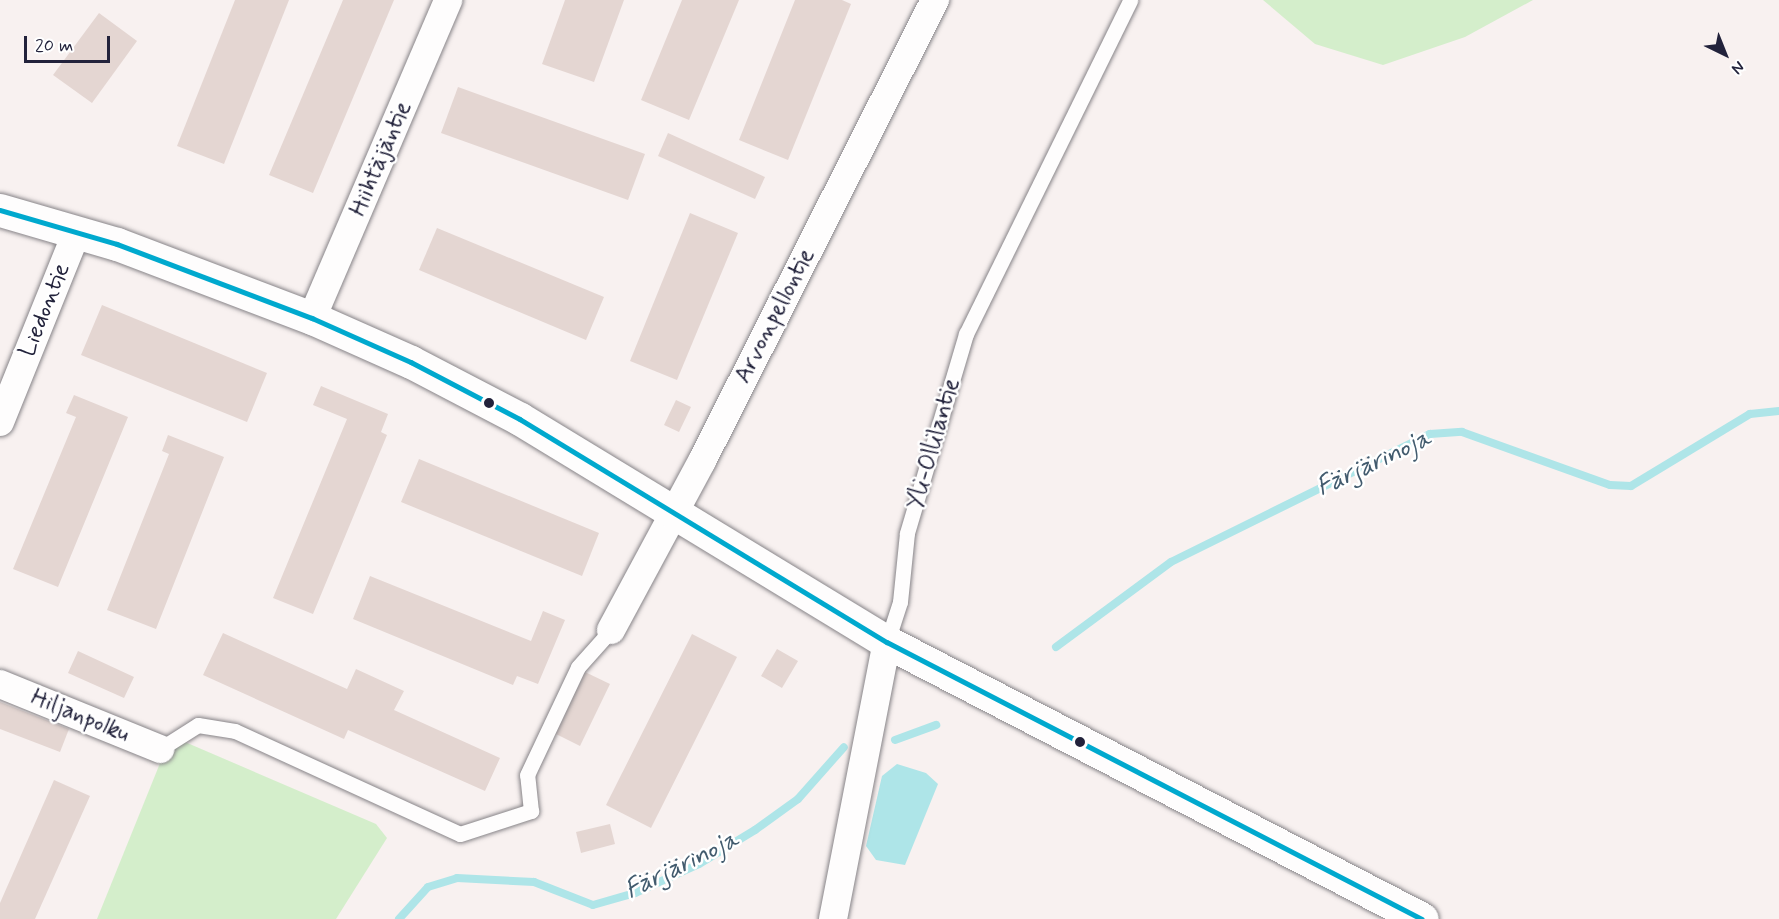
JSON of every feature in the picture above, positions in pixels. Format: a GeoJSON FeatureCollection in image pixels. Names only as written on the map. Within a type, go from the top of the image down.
{"type":"FeatureCollection","features":[{"type":"Feature","properties":{"kind":"main road"},"geometry":{"type":"LineString","coordinates":[[0,210],[77,231],[312,318],[411,362],[520,419],[887,642],[1422,919]]}},
{"type":"Feature","properties":{"kind":"street","name":"Hiihtäjäntie"},"geometry":{"type":"LineString","coordinates":[[312,318],[448,0]]}},
{"type":"Feature","properties":{"kind":"street","name":"Arvonpellontie"},"geometry":{"type":"LineString","coordinates":[[610,630],[673,513],[935,0]]}},
{"type":"Feature","properties":{"kind":"street","name":"Liedontie"},"geometry":{"type":"LineString","coordinates":[[0,422],[77,231]]}},
{"type":"Feature","properties":{"kind":"street","name":"Yli-Ollilantie"},"geometry":{"type":"LineString","coordinates":[[833,919],[887,642]]}},
{"type":"Feature","properties":{"kind":"street","name":"Hiljanpolku"},"geometry":{"type":"LineString","coordinates":[[0,684],[159,749]]}},
{"type":"Feature","properties":{"kind":"lane","name":"Yli-Ollilantie"},"geometry":{"type":"LineString","coordinates":[[887,642],[900,602],[907,533],[966,334],[1130,0]]}},
{"type":"Feature","properties":{"kind":"lane"},"geometry":{"type":"LineString","coordinates":[[159,749],[198,725],[235,731],[460,834],[531,811],[527,774],[578,667],[610,630]]}},
{"type":"Feature","properties":{"kind":"green space"},"geometry":{"type":"Polygon","coordinates":[[[1263,0],[1533,0],[1465,37],[1383,65],[1315,44],[1263,0]]]}},
{"type":"Feature","properties":{"kind":"green space"},"geometry":{"type":"Polygon","coordinates":[[[171,736],[376,824],[387,838],[336,919],[97,919],[171,736]]]}},
{"type":"Feature","properties":{"kind":"water"},"geometry":{"type":"Polygon","coordinates":[[[897,764],[926,773],[938,784],[905,865],[876,860],[866,846],[882,776],[897,764]]]}},
{"type":"Feature","properties":{"kind":"building"},"geometry":{"type":"Polygon","coordinates":[[[235,0],[289,0],[224,164],[177,146],[235,0]]]}},
{"type":"Feature","properties":{"kind":"building"},"geometry":{"type":"Polygon","coordinates":[[[343,0],[394,0],[313,193],[269,175],[343,0]]]}},
{"type":"Feature","properties":{"kind":"building"},"geometry":{"type":"Polygon","coordinates":[[[565,0],[624,0],[594,82],[542,64],[565,0]]]}},
{"type":"Feature","properties":{"kind":"building"},"geometry":{"type":"Polygon","coordinates":[[[682,0],[739,0],[689,120],[641,100],[682,0]]]}},
{"type":"Feature","properties":{"kind":"building"},"geometry":{"type":"Polygon","coordinates":[[[795,0],[842,0],[851,4],[788,160],[739,140],[795,0]]]}},
{"type":"Feature","properties":{"kind":"building"},"geometry":{"type":"Polygon","coordinates":[[[99,13],[137,41],[92,103],[53,75],[99,13]]]}},
{"type":"Feature","properties":{"kind":"building"},"geometry":{"type":"Polygon","coordinates":[[[458,87],[645,154],[628,200],[441,133],[458,87]]]}},
{"type":"Feature","properties":{"kind":"building"},"geometry":{"type":"Polygon","coordinates":[[[668,133],[765,177],[755,199],[658,156],[668,133]]]}},
{"type":"Feature","properties":{"kind":"building"},"geometry":{"type":"Polygon","coordinates":[[[690,213],[738,233],[677,380],[630,361],[690,213]]]}},
{"type":"Feature","properties":{"kind":"building"},"geometry":{"type":"Polygon","coordinates":[[[437,228],[604,297],[586,340],[419,270],[437,228]]]}},
{"type":"Feature","properties":{"kind":"building"},"geometry":{"type":"Polygon","coordinates":[[[102,305],[267,373],[247,422],[81,355],[102,305]]]}},
{"type":"Feature","properties":{"kind":"building"},"geometry":{"type":"Polygon","coordinates":[[[321,386],[388,414],[381,432],[387,435],[313,614],[273,598],[347,419],[313,405],[321,386]]]}},
{"type":"Feature","properties":{"kind":"building"},"geometry":{"type":"Polygon","coordinates":[[[74,395],[128,417],[58,587],[13,569],[76,417],[66,413],[74,395]]]}},
{"type":"Feature","properties":{"kind":"building"},"geometry":{"type":"Polygon","coordinates":[[[676,400],[691,407],[679,432],[664,425],[676,400]]]}},
{"type":"Feature","properties":{"kind":"building"},"geometry":{"type":"Polygon","coordinates":[[[168,435],[224,457],[156,629],[107,610],[169,454],[162,451],[168,435]]]}},
{"type":"Feature","properties":{"kind":"building"},"geometry":{"type":"Polygon","coordinates":[[[419,459],[599,533],[582,576],[401,502],[419,459]]]}},
{"type":"Feature","properties":{"kind":"building"},"geometry":{"type":"Polygon","coordinates":[[[370,576],[531,641],[543,611],[565,620],[538,684],[517,676],[513,685],[353,619],[370,576]]]}},
{"type":"Feature","properties":{"kind":"building"},"geometry":{"type":"Polygon","coordinates":[[[223,633],[347,689],[356,669],[404,691],[394,710],[500,758],[485,791],[348,730],[344,739],[203,675],[223,633]]]}},
{"type":"Feature","properties":{"kind":"building"},"geometry":{"type":"Polygon","coordinates":[[[692,634],[737,657],[651,828],[606,805],[692,634]]]}},
{"type":"Feature","properties":{"kind":"building"},"geometry":{"type":"Polygon","coordinates":[[[777,649],[798,661],[782,688],[761,676],[777,649]]]}},
{"type":"Feature","properties":{"kind":"building"},"geometry":{"type":"Polygon","coordinates":[[[78,651],[134,677],[124,698],[68,673],[78,651]]]}},
{"type":"Feature","properties":{"kind":"building"},"geometry":{"type":"Polygon","coordinates":[[[585,672],[610,684],[580,746],[556,734],[585,672]]]}},
{"type":"Feature","properties":{"kind":"building"},"geometry":{"type":"Polygon","coordinates":[[[0,702],[69,729],[60,752],[0,729],[0,702]]]}},
{"type":"Feature","properties":{"kind":"building"},"geometry":{"type":"Polygon","coordinates":[[[54,780],[90,796],[35,919],[0,919],[0,903],[54,780]]]}},
{"type":"Feature","properties":{"kind":"building"},"geometry":{"type":"Polygon","coordinates":[[[610,824],[615,844],[581,853],[576,832],[610,824]]]}},
{"type":"Feature","properties":{"kind":"waterway","name":"Färjärinoja"},"geometry":{"type":"LineString","coordinates":[[1056,647],[1171,562],[1430,434],[1462,432],[1610,485],[1631,486],[1750,414],[1779,411]]}},
{"type":"Feature","properties":{"kind":"waterway","name":"Färjärinoja"},"geometry":{"type":"LineString","coordinates":[[895,740],[936,725]]}},
{"type":"Feature","properties":{"kind":"waterway","name":"Färjärinoja"},"geometry":{"type":"LineString","coordinates":[[399,919],[428,887],[457,878],[534,882],[593,905],[635,893],[699,864],[755,830],[798,799],[844,747]]}},
{"type":"Feature","properties":{"kind":"transit line"},"geometry":{"type":"LineString","coordinates":[[0,210],[117,244],[312,318],[411,362],[520,419],[887,642],[1422,919]]}}]}
